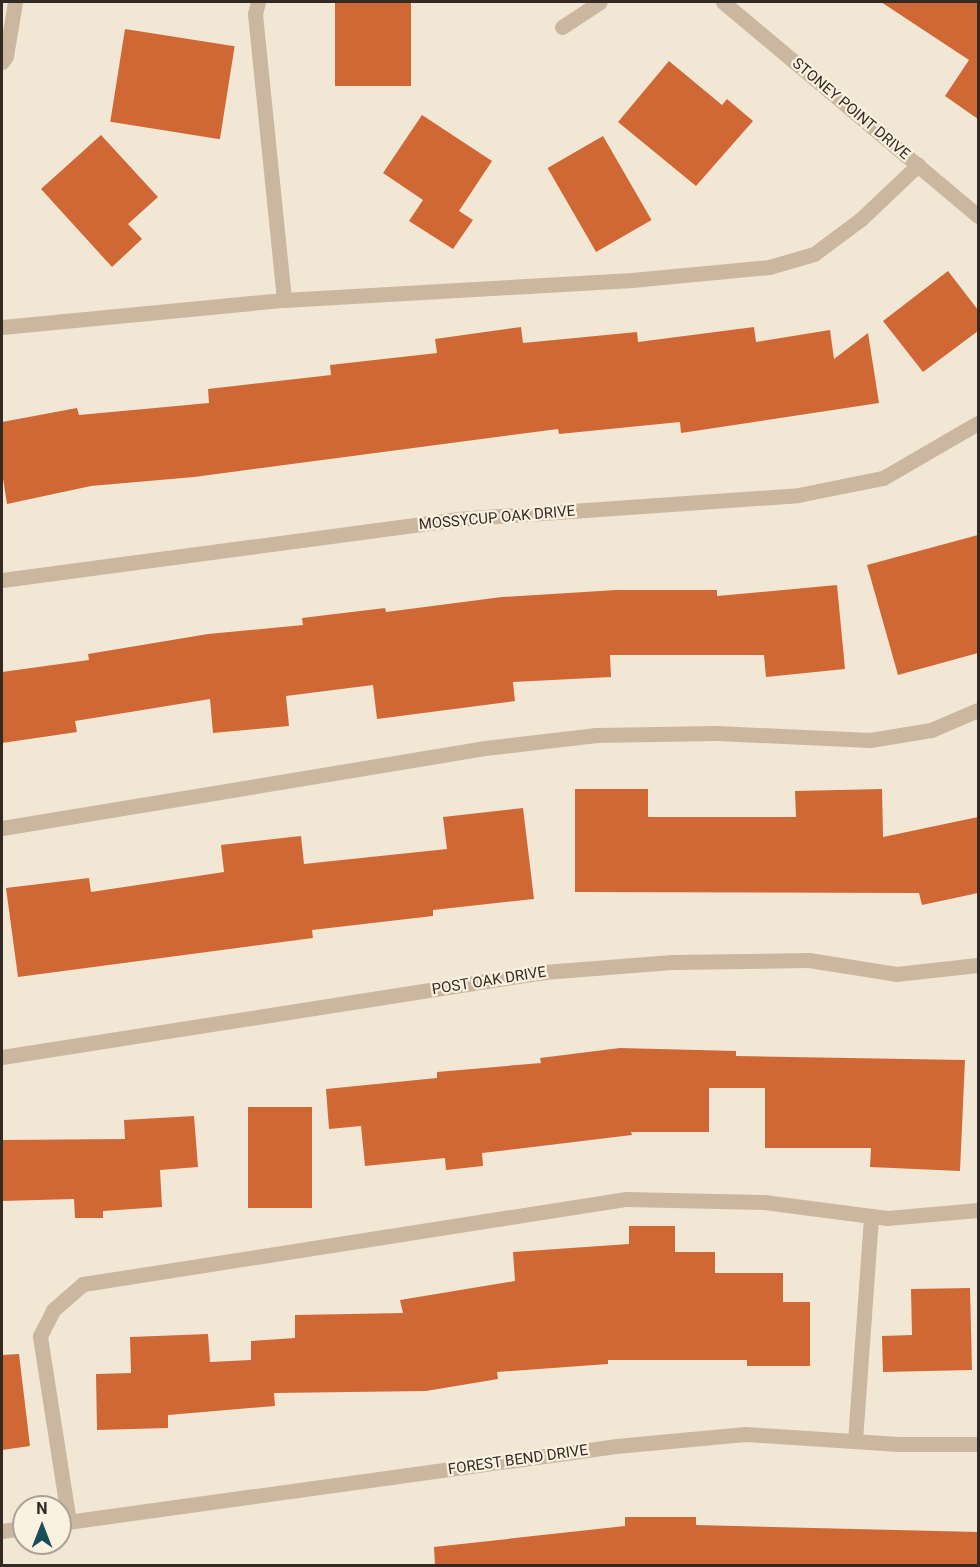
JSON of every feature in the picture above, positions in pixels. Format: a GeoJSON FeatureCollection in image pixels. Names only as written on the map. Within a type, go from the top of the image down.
{"type":"FeatureCollection","features":[{"type":"Feature","properties":{"kind":"street"},"geometry":{"type":"LineString","coordinates":[[258,2],[255,14],[284,300]]}},
{"type":"Feature","properties":{"kind":"street"},"geometry":{"type":"LineString","coordinates":[[562,27],[600,2]]}},
{"type":"Feature","properties":{"kind":"street","name":"STONEY POINT DRIVE"},"geometry":{"type":"LineString","coordinates":[[723,2],[978,216]]}},
{"type":"Feature","properties":{"kind":"street"},"geometry":{"type":"LineString","coordinates":[[2,62],[15,9]]}},
{"type":"Feature","properties":{"kind":"street"},"geometry":{"type":"LineString","coordinates":[[2,327],[284,300],[632,280],[770,267],[814,254],[861,219],[918,165]]}},
{"type":"Feature","properties":{"kind":"street","name":"MOSSYCUP OAK DRIVE"},"geometry":{"type":"LineString","coordinates":[[2,580],[457,519],[798,495],[883,478],[978,423]]}},
{"type":"Feature","properties":{"kind":"street"},"geometry":{"type":"LineString","coordinates":[[2,828],[267,781],[496,747],[596,735],[716,733],[870,740],[931,730],[978,710]]}},
{"type":"Feature","properties":{"kind":"street","name":"POST OAK DRIVE"},"geometry":{"type":"LineString","coordinates":[[2,1057],[544,972],[672,962],[809,960],[896,974],[978,965]]}},
{"type":"Feature","properties":{"kind":"street"},"geometry":{"type":"LineString","coordinates":[[60,1495],[40,1336],[53,1310],[83,1284],[626,1199],[764,1202],[871,1217],[978,1210]]}},
{"type":"Feature","properties":{"kind":"street"},"geometry":{"type":"LineString","coordinates":[[855,1441],[871,1217]]}},
{"type":"Feature","properties":{"kind":"street","name":"FOREST BEND DRIVE"},"geometry":{"type":"LineString","coordinates":[[72,1522],[628,1445],[744,1434],[855,1441],[978,1444]]}},
{"type":"Feature","properties":{"kind":"building"},"geometry":{"type":"Polygon","coordinates":[[[335,2],[411,2],[411,86],[335,86],[335,2]]]}},
{"type":"Feature","properties":{"kind":"building"},"geometry":{"type":"Polygon","coordinates":[[[881,2],[978,2],[978,119],[945,96],[969,60],[881,2]]]}},
{"type":"Feature","properties":{"kind":"building"},"geometry":{"type":"Polygon","coordinates":[[[125,29],[235,46],[220,139],[110,122],[125,29]]]}},
{"type":"Feature","properties":{"kind":"building"},"geometry":{"type":"Polygon","coordinates":[[[669,61],[722,105],[727,99],[753,121],[696,186],[618,122],[669,61]]]}},
{"type":"Feature","properties":{"kind":"building"},"geometry":{"type":"Polygon","coordinates":[[[422,115],[492,161],[459,211],[473,220],[453,249],[409,221],[423,200],[383,173],[422,115]]]}},
{"type":"Feature","properties":{"kind":"building"},"geometry":{"type":"Polygon","coordinates":[[[101,135],[158,197],[128,224],[142,239],[112,267],[41,189],[101,135]]]}},
{"type":"Feature","properties":{"kind":"building"},"geometry":{"type":"Polygon","coordinates":[[[603,136],[652,220],[596,252],[548,168],[603,136]]]}},
{"type":"Feature","properties":{"kind":"building"},"geometry":{"type":"Polygon","coordinates":[[[948,271],[978,310],[978,331],[923,372],[883,321],[948,271]]]}},
{"type":"Feature","properties":{"kind":"building"},"geometry":{"type":"Polygon","coordinates":[[[521,327],[523,343],[637,332],[638,342],[754,327],[756,342],[830,330],[834,359],[868,333],[879,403],[681,433],[680,422],[559,434],[558,429],[194,477],[91,486],[7,504],[2,472],[2,422],[77,408],[79,415],[209,403],[208,389],[331,375],[330,365],[437,353],[435,339],[521,327]]]}},
{"type":"Feature","properties":{"kind":"building"},"geometry":{"type":"Polygon","coordinates":[[[978,535],[978,653],[898,675],[867,565],[978,535]]]}},
{"type":"Feature","properties":{"kind":"building"},"geometry":{"type":"Polygon","coordinates":[[[837,585],[845,669],[766,677],[764,655],[610,655],[611,677],[513,682],[515,701],[377,719],[373,685],[286,696],[289,726],[213,733],[210,699],[75,721],[77,732],[2,743],[2,672],[89,660],[88,654],[208,634],[303,625],[302,618],[385,608],[386,612],[502,597],[616,590],[717,590],[717,596],[837,585]]]}},
{"type":"Feature","properties":{"kind":"building"},"geometry":{"type":"Polygon","coordinates":[[[575,789],[648,789],[648,817],[796,817],[795,791],[882,789],[883,837],[978,817],[978,893],[922,905],[919,893],[575,892],[575,789]]]}},
{"type":"Feature","properties":{"kind":"building"},"geometry":{"type":"Polygon","coordinates":[[[523,808],[534,899],[433,910],[433,916],[312,930],[313,938],[18,977],[6,888],[89,878],[91,892],[224,872],[221,845],[301,836],[304,864],[447,849],[443,817],[523,808]]]}},
{"type":"Feature","properties":{"kind":"building"},"geometry":{"type":"Polygon","coordinates":[[[620,1048],[736,1051],[736,1056],[965,1060],[960,1171],[870,1167],[871,1148],[765,1148],[765,1088],[709,1088],[709,1132],[631,1132],[632,1135],[482,1153],[483,1166],[446,1170],[445,1158],[365,1166],[361,1126],[329,1129],[326,1089],[437,1078],[437,1072],[541,1063],[540,1058],[620,1048]]]}},
{"type":"Feature","properties":{"kind":"building"},"geometry":{"type":"Polygon","coordinates":[[[248,1107],[312,1107],[312,1208],[248,1208],[248,1107]]]}},
{"type":"Feature","properties":{"kind":"building"},"geometry":{"type":"Polygon","coordinates":[[[194,1116],[198,1167],[160,1170],[162,1207],[103,1211],[103,1218],[75,1218],[74,1199],[2,1201],[2,1140],[125,1139],[124,1120],[194,1116]]]}},
{"type":"Feature","properties":{"kind":"building"},"geometry":{"type":"Polygon","coordinates":[[[629,1226],[675,1226],[675,1252],[715,1252],[715,1273],[783,1273],[783,1302],[810,1302],[810,1366],[747,1366],[747,1360],[608,1360],[608,1364],[497,1372],[498,1379],[426,1391],[274,1393],[275,1406],[168,1415],[168,1428],[97,1430],[96,1374],[131,1373],[130,1337],[208,1334],[210,1362],[251,1360],[251,1341],[295,1338],[295,1315],[403,1313],[400,1300],[515,1281],[513,1252],[629,1244],[629,1226]]]}},
{"type":"Feature","properties":{"kind":"building"},"geometry":{"type":"Polygon","coordinates":[[[970,1288],[972,1370],[883,1372],[882,1336],[912,1335],[911,1289],[970,1288]]]}},
{"type":"Feature","properties":{"kind":"building"},"geometry":{"type":"Polygon","coordinates":[[[19,1354],[30,1446],[2,1450],[2,1355],[19,1354]]]}},
{"type":"Feature","properties":{"kind":"building"},"geometry":{"type":"Polygon","coordinates":[[[625,1517],[696,1517],[696,1525],[978,1532],[978,1566],[435,1566],[434,1547],[625,1526],[625,1517]]]}}]}
